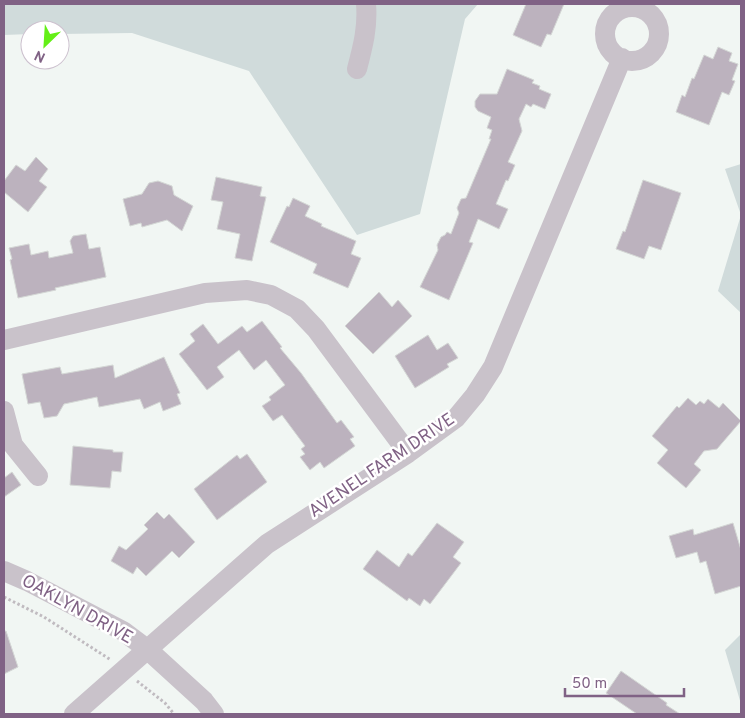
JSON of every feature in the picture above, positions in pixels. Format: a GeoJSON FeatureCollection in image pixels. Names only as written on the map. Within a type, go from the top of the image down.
{"type":"FeatureCollection","features":[{"type":"Feature","properties":{"kind":"street"},"geometry":{"type":"LineString","coordinates":[[357,69],[366,28],[366,4]]}},
{"type":"Feature","properties":{"kind":"street","name":"AVENEL FARM DRIVE"},"geometry":{"type":"LineString","coordinates":[[74,714],[267,544],[408,453],[456,418],[475,396],[493,367],[622,58]]}},
{"type":"Feature","properties":{"kind":"street"},"geometry":{"type":"LineString","coordinates":[[4,340],[205,293],[247,290],[271,295],[297,309],[316,329],[408,453]]}},
{"type":"Feature","properties":{"kind":"street"},"geometry":{"type":"LineString","coordinates":[[4,411],[13,445],[38,476]]}},
{"type":"Feature","properties":{"kind":"street","name":"OAKLYN DRIVE"},"geometry":{"type":"LineString","coordinates":[[4,571],[123,631],[147,649],[204,702],[214,714]]}},
{"type":"Feature","properties":{"kind":"path"},"geometry":{"type":"LineString","coordinates":[[4,597],[44,617],[124,670],[164,703],[174,714]]}},
{"type":"Feature","properties":{"kind":"shaded area"},"geometry":{"type":"Polygon","coordinates":[[[4,4],[478,4],[465,19],[420,214],[357,235],[249,71],[132,33],[70,34],[70,20],[20,20],[20,34],[4,35],[4,4]]]}},
{"type":"Feature","properties":{"kind":"shaded area"},"geometry":{"type":"Polygon","coordinates":[[[741,164],[741,215],[725,169],[741,164]]]}},
{"type":"Feature","properties":{"kind":"shaded area"},"geometry":{"type":"Polygon","coordinates":[[[741,215],[741,313],[718,291],[741,215]]]}},
{"type":"Feature","properties":{"kind":"shaded area"},"geometry":{"type":"Polygon","coordinates":[[[741,634],[741,704],[725,650],[741,634]]]}},
{"type":"Feature","properties":{"kind":"building"},"geometry":{"type":"Polygon","coordinates":[[[526,4],[564,4],[551,35],[547,34],[541,47],[513,35],[526,4]]]}},
{"type":"Feature","properties":{"kind":"building"},"geometry":{"type":"Polygon","coordinates":[[[718,47],[732,53],[729,61],[738,64],[732,80],[735,81],[729,95],[722,92],[709,125],[676,112],[682,95],[685,97],[704,55],[713,59],[718,47]]]}},
{"type":"Feature","properties":{"kind":"building"},"geometry":{"type":"Polygon","coordinates":[[[507,69],[534,80],[532,83],[540,86],[539,89],[551,94],[545,109],[533,104],[531,107],[526,104],[519,119],[522,131],[508,162],[515,165],[508,181],[506,180],[496,204],[508,209],[499,229],[478,219],[469,242],[473,243],[449,300],[420,287],[438,250],[437,245],[441,237],[447,232],[451,234],[459,213],[457,208],[461,199],[466,198],[491,139],[489,139],[492,130],[487,128],[491,117],[478,111],[475,107],[475,101],[480,94],[497,94],[507,69]]]}},
{"type":"Feature","properties":{"kind":"building"},"geometry":{"type":"Polygon","coordinates":[[[36,157],[48,169],[39,181],[47,187],[28,212],[4,192],[4,181],[16,165],[25,171],[36,157]]]}},
{"type":"Feature","properties":{"kind":"building"},"geometry":{"type":"Polygon","coordinates":[[[216,177],[262,187],[260,196],[266,197],[252,261],[235,258],[240,234],[217,229],[223,202],[211,200],[216,177]]]}},
{"type":"Feature","properties":{"kind":"building"},"geometry":{"type":"Polygon","coordinates":[[[643,180],[681,193],[661,250],[649,246],[644,259],[616,249],[623,231],[625,232],[643,180]]]}},
{"type":"Feature","properties":{"kind":"building"},"geometry":{"type":"Polygon","coordinates":[[[158,181],[172,186],[174,195],[193,206],[182,231],[167,220],[142,227],[141,223],[130,226],[123,199],[142,194],[149,183],[158,181]]]}},
{"type":"Feature","properties":{"kind":"building"},"geometry":{"type":"Polygon","coordinates":[[[293,198],[310,206],[305,216],[322,224],[321,226],[356,241],[351,254],[361,258],[348,288],[313,273],[317,264],[270,242],[287,206],[289,207],[293,198]]]}},
{"type":"Feature","properties":{"kind":"building"},"geometry":{"type":"Polygon","coordinates":[[[86,234],[89,249],[100,247],[106,277],[18,298],[9,248],[29,244],[31,255],[48,251],[49,258],[73,253],[70,241],[73,236],[86,234]]]}},
{"type":"Feature","properties":{"kind":"building"},"geometry":{"type":"Polygon","coordinates":[[[379,292],[392,307],[398,300],[412,316],[373,354],[345,326],[379,292]]]}},
{"type":"Feature","properties":{"kind":"building"},"geometry":{"type":"Polygon","coordinates":[[[262,321],[337,423],[341,420],[354,437],[350,439],[355,446],[324,468],[320,462],[310,470],[300,457],[305,454],[301,449],[305,446],[282,415],[273,421],[262,406],[271,400],[269,397],[285,385],[266,360],[254,370],[239,350],[217,367],[224,377],[207,390],[179,354],[195,341],[190,334],[203,324],[218,344],[242,326],[247,332],[262,321]]]}},
{"type":"Feature","properties":{"kind":"building"},"geometry":{"type":"Polygon","coordinates":[[[428,335],[437,350],[448,343],[458,358],[447,364],[449,367],[415,388],[395,356],[428,335]]]}},
{"type":"Feature","properties":{"kind":"building"},"geometry":{"type":"Polygon","coordinates":[[[164,357],[180,393],[177,394],[181,404],[163,411],[160,402],[144,409],[140,399],[99,407],[97,397],[64,404],[57,416],[44,418],[40,402],[28,404],[22,374],[60,367],[62,374],[113,365],[115,378],[164,357]]]}},
{"type":"Feature","properties":{"kind":"building"},"geometry":{"type":"Polygon","coordinates":[[[688,398],[696,405],[700,401],[704,404],[708,399],[719,408],[723,403],[741,421],[717,449],[704,451],[694,464],[701,470],[686,488],[657,463],[668,450],[652,436],[677,406],[679,408],[688,398]]]}},
{"type":"Feature","properties":{"kind":"building"},"geometry":{"type":"Polygon","coordinates":[[[73,446],[123,452],[121,472],[112,471],[110,488],[70,485],[73,446]]]}},
{"type":"Feature","properties":{"kind":"building"},"geometry":{"type":"Polygon","coordinates":[[[247,454],[267,482],[217,520],[194,489],[237,455],[240,459],[247,454]]]}},
{"type":"Feature","properties":{"kind":"building"},"geometry":{"type":"Polygon","coordinates":[[[12,472],[21,485],[4,497],[4,478],[12,472]]]}},
{"type":"Feature","properties":{"kind":"building"},"geometry":{"type":"Polygon","coordinates":[[[157,512],[164,519],[169,514],[195,542],[179,558],[172,551],[146,576],[137,567],[133,574],[111,561],[119,546],[126,550],[148,529],[144,525],[157,512]]]}},
{"type":"Feature","properties":{"kind":"building"},"geometry":{"type":"Polygon","coordinates":[[[437,523],[464,542],[453,557],[461,563],[430,604],[424,599],[420,606],[409,598],[407,601],[363,569],[377,550],[399,567],[408,553],[412,556],[437,523]]]}},
{"type":"Feature","properties":{"kind":"building"},"geometry":{"type":"Polygon","coordinates":[[[733,523],[741,550],[741,586],[715,594],[706,561],[700,563],[697,552],[676,558],[669,536],[693,529],[694,535],[733,523]]]}},
{"type":"Feature","properties":{"kind":"building"},"geometry":{"type":"Polygon","coordinates":[[[4,631],[6,631],[18,667],[4,674],[4,631]]]}},
{"type":"Feature","properties":{"kind":"building"},"geometry":{"type":"Polygon","coordinates":[[[621,671],[680,714],[637,714],[606,693],[621,671]]]}}]}
